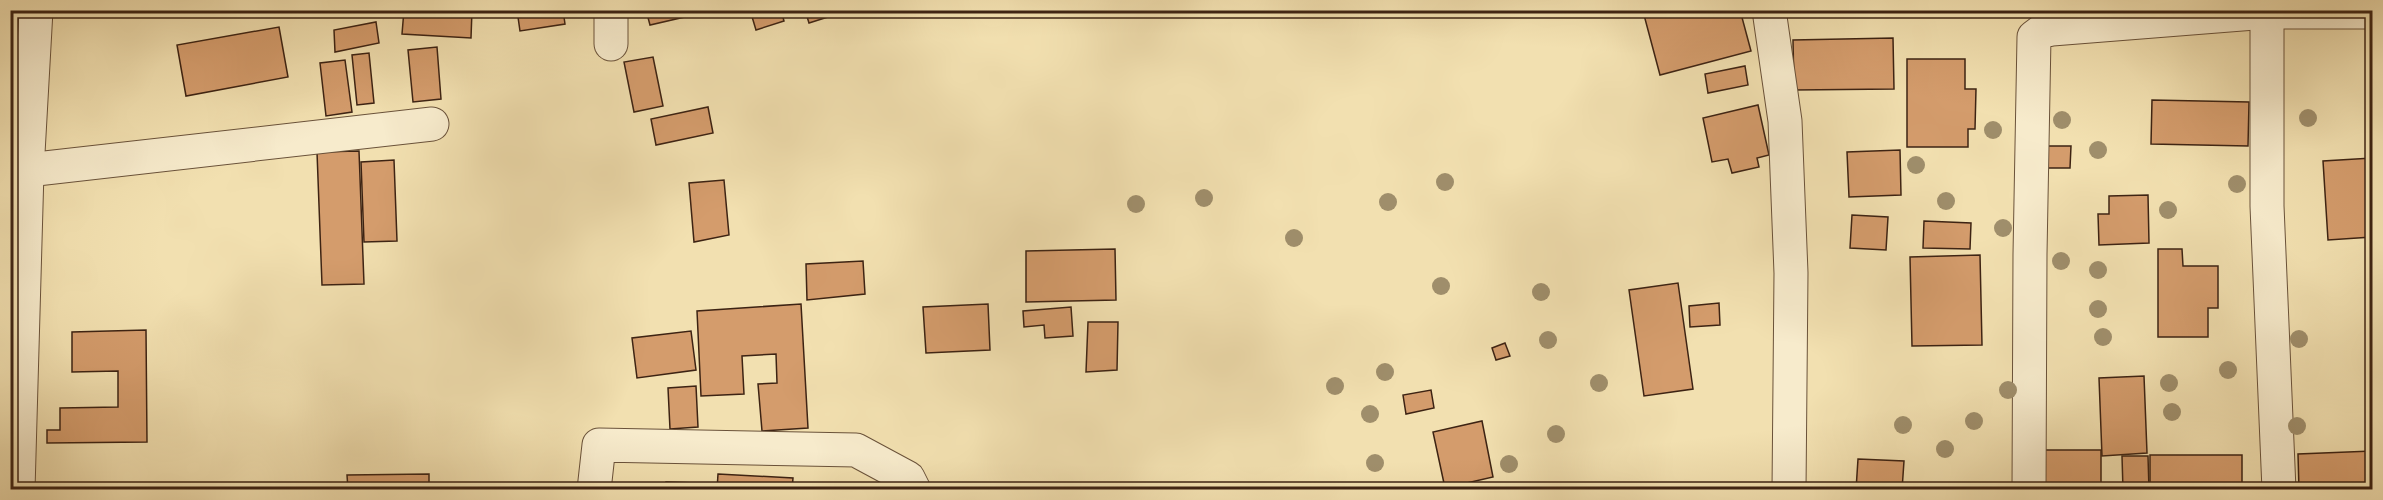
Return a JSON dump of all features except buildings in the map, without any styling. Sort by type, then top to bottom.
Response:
[{"type":"street","points":[[18,489],[19,172],[36,10]]},
{"type":"street","points":[[611,10],[611,44]]},
{"type":"street","points":[[1769,10],[1785,121],[1791,273],[1789,489]]},
{"type":"street","points":[[2267,11],[2268,206],[2279,489]]},
{"type":"street","points":[[2029,489],[2034,37],[2052,28],[2267,11],[2373,12]]},
{"type":"street","points":[[19,172],[432,124]]},
{"type":"street","points":[[594,489],[599,445],[856,450],[908,478],[914,489]]}]
